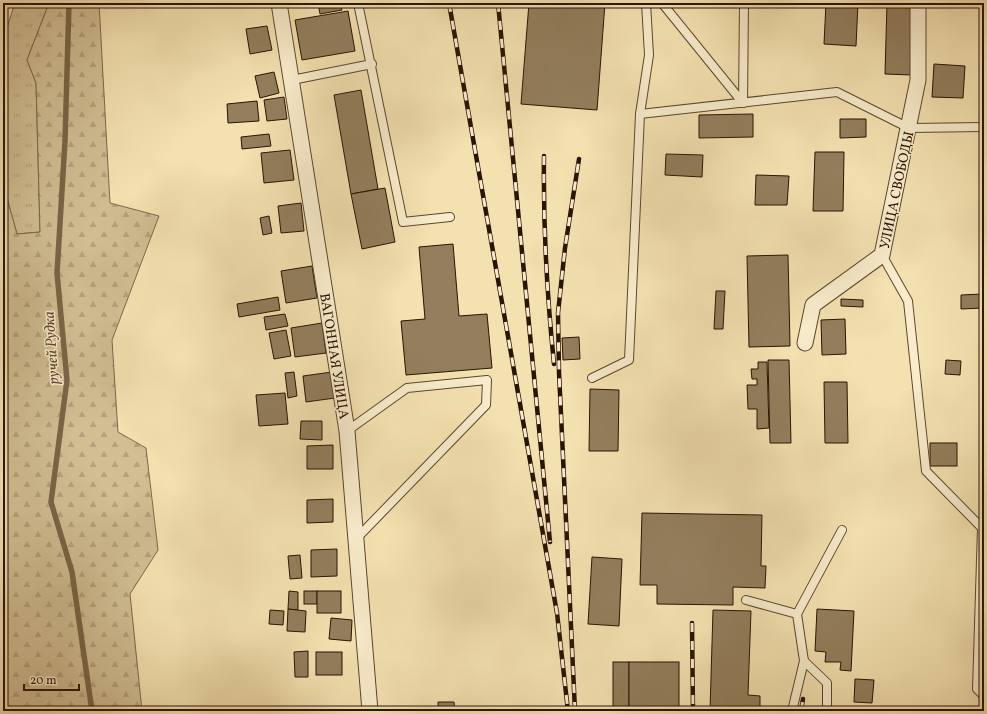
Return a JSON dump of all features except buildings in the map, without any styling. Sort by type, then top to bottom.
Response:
[{"type":"street","name":"ВАГОННАЯ УЛИЦА","points":[[279,3],[346,431],[370,711]]},
{"type":"street","name":"УЛИЦА СВОБОДЫ","points":[[805,343],[813,305],[882,255],[918,80],[918,3]]},
{"type":"lane","points":[[358,3],[404,222],[450,217]]},
{"type":"lane","points":[[592,378],[629,360],[640,114],[649,55],[646,3]]},
{"type":"lane","points":[[662,3],[743,103]]},
{"type":"lane","points":[[743,103],[744,3]]},
{"type":"lane","points":[[292,80],[372,64]]},
{"type":"lane","points":[[640,114],[838,92],[909,128],[984,127]]},
{"type":"lane","points":[[882,255],[908,301],[926,471],[982,528],[977,689],[984,696]]},
{"type":"lane","points":[[346,431],[407,388],[487,380],[486,405],[356,539]]},
{"type":"lane","points":[[792,711],[804,660],[797,614],[842,530]]},
{"type":"lane","points":[[746,600],[797,614]]},
{"type":"lane","points":[[804,660],[827,683],[827,711]]},
{"type":"green space","points":[[15,3],[49,3],[27,60],[36,83],[40,232],[17,234],[5,191],[3,192],[3,40]]},
{"type":"green space","points":[[49,3],[99,3],[110,203],[159,216],[112,340],[118,432],[146,448],[158,550],[130,594],[142,711],[3,711],[3,192],[5,191],[17,234],[40,232],[36,83],[27,60]]},
{"type":"waterway","name":"ручей Рудка","points":[[69,3],[65,141],[57,273],[67,380],[51,502],[72,572],[92,711]]},
{"type":"railway","points":[[449,3],[557,613],[568,711]]},
{"type":"railway","points":[[498,3],[550,542]]},
{"type":"railway","points":[[544,156],[546,260],[554,364]]},
{"type":"railway","points":[[575,711],[559,372],[558,313],[565,248],[579,159]]},
{"type":"railway","points":[[692,623],[693,711]]},
{"type":"railway","points":[[801,711],[803,699]]}]
